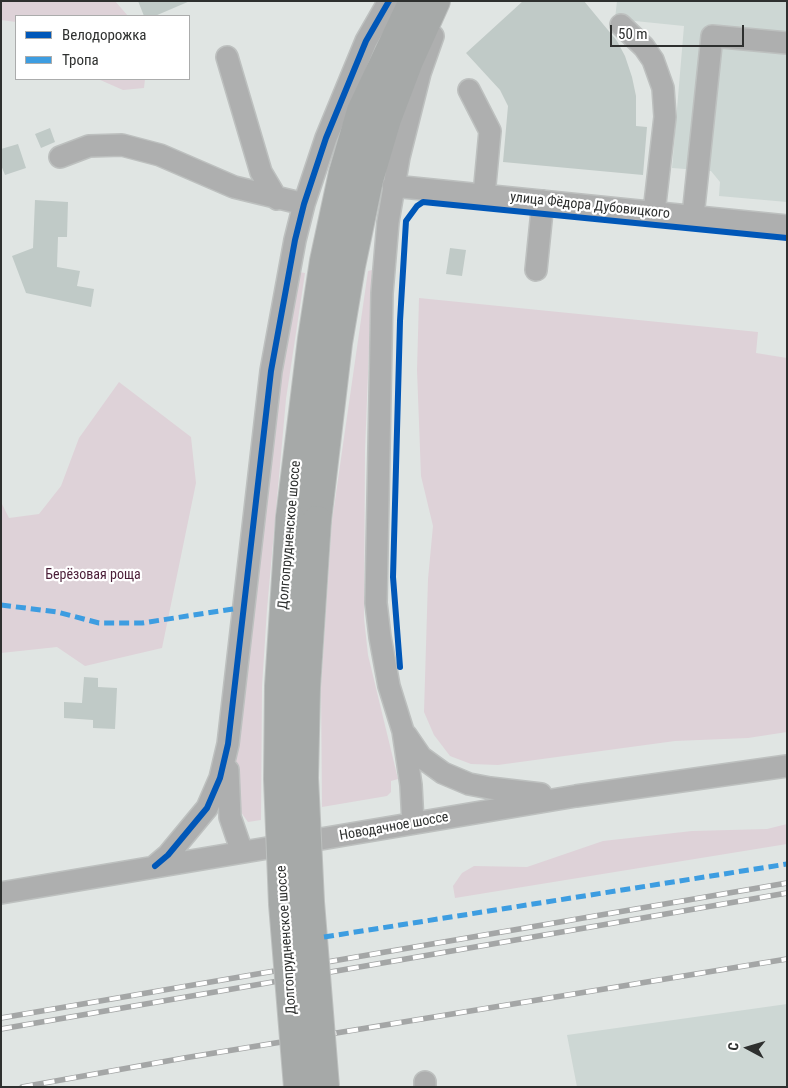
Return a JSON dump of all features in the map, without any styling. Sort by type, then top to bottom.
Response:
[{"type":"main road","name":"Долгопрудненское шоссе","points":[[325,1087],[310,902],[304,778],[306,687],[304,519],[312,339],[324,261],[343,174],[361,111],[413,1]]},
{"type":"main road","name":"Долгопрудненское шоссе","points":[[298,1087],[284,904],[278,779],[279,686],[304,519],[369,180],[390,111],[409,61],[436,1]]},
{"type":"street","points":[[155,866],[168,855],[207,808],[220,778],[228,744],[272,371],[285,288],[304,204],[344,92],[366,41],[389,1]]},
{"type":"street","points":[[413,823],[411,785],[403,731],[389,686],[376,603],[382,293],[393,186],[407,120],[420,73],[448,1]]},
{"type":"street","points":[[622,25],[644,47],[653,60],[663,88],[665,117],[654,212]]},
{"type":"street","points":[[693,216],[712,36],[787,43]]},
{"type":"street","points":[[227,57],[262,172],[277,198]]},
{"type":"street","points":[[469,90],[490,131],[484,195]]},
{"type":"street","points":[[60,157],[89,146],[122,145],[160,155],[234,187],[304,204]]},
{"type":"street","name":"улица Фёдора Дубовицкого","points":[[393,186],[787,226]]},
{"type":"street","points":[[536,270],[543,201]]},
{"type":"street","points":[[403,731],[421,757],[443,772],[469,784],[514,792],[576,796]]},
{"type":"street","points":[[228,744],[230,817],[242,852]]},
{"type":"street","name":"Новодачное шоссе","points":[[1,893],[576,796],[787,766]]},
{"type":"shaded area","points":[[617,1],[787,1],[787,202],[719,196],[720,182],[711,171],[672,168],[684,26],[615,19]]},
{"type":"shaded area","points":[[787,1004],[787,1087],[577,1087],[567,1035]]},
{"type":"green space","points":[[1,1],[115,1],[127,15],[15,15],[15,22],[1,20]]},
{"type":"green space","points":[[100,80],[145,80],[144,88],[123,90]]},
{"type":"green space","points":[[372,270],[365,451],[364,618],[368,655],[398,779],[391,781],[391,792],[387,796],[322,807],[321,687],[332,521],[368,271]]},
{"type":"green space","points":[[299,272],[305,273],[286,399],[267,609],[262,686],[261,820],[248,822],[240,811],[240,791],[232,788],[236,732],[278,386]]},
{"type":"green space","points":[[419,298],[758,332],[756,353],[787,358],[787,732],[748,738],[675,741],[498,765],[471,764],[450,756],[434,735],[424,712],[428,579],[433,526],[421,476],[417,370]]},
{"type":"green space","name":"Берёзовая роща","points":[[119,382],[191,437],[196,483],[162,648],[85,666],[57,647],[1,653],[1,502],[9,518],[39,514],[61,486],[79,438]]},
{"type":"green space","points":[[787,824],[787,844],[455,898],[453,886],[462,873],[474,866],[527,867],[603,841],[692,831],[767,829]]},
{"type":"building","points":[[138,1],[190,1],[157,15],[144,15]]},
{"type":"building","points":[[523,1],[584,1],[617,41],[625,56],[632,77],[636,96],[636,126],[647,127],[643,175],[503,162],[508,106],[500,90],[466,53]]},
{"type":"building","points":[[50,128],[55,142],[41,148],[35,134]]},
{"type":"building","points":[[18,144],[26,168],[5,175],[1,165],[1,149]]},
{"type":"building","points":[[35,200],[68,202],[67,237],[58,237],[57,267],[80,271],[77,286],[94,289],[91,307],[26,293],[12,256],[33,248]]},
{"type":"building","points":[[450,248],[466,250],[462,276],[446,274]]},
{"type":"building","points":[[84,677],[98,678],[98,687],[117,688],[115,729],[93,728],[93,720],[64,718],[64,702],[82,703]]},
{"type":"railway","points":[[1,1018],[787,883]]},
{"type":"railway","points":[[1,1029],[787,893]]},
{"type":"railway","points":[[22,1087],[184,1058],[787,959]]},
{"type":"marked path","points":[[1,605],[57,612],[99,623],[142,623],[233,609]]},
{"type":"marked path","points":[[324,937],[787,864]]},
{"type":"cycle path","points":[[155,866],[168,855],[207,808],[220,778],[228,744],[271,371],[295,240],[304,204],[326,138],[366,41],[389,1]]},
{"type":"cycle path","points":[[400,667],[393,577],[400,321],[406,221],[417,206],[423,202],[787,238]]}]
